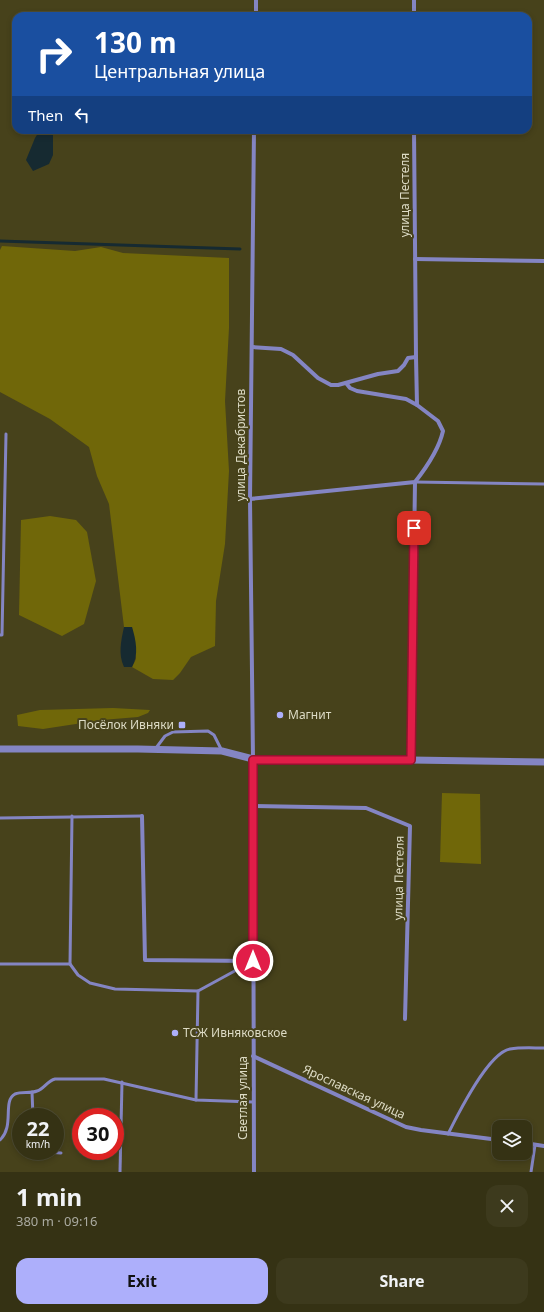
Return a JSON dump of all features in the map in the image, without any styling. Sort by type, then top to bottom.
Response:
[{"type":"street","points":[[256,0],[256,12]]},
{"type":"street","points":[[414,0],[414,12]]},
{"type":"street","name":"улица Декабристов","points":[[253,760],[250,499],[254,134]]},
{"type":"street","name":"улица Пестеля","points":[[414,134],[417,405]]},
{"type":"street","points":[[415,259],[544,261]]},
{"type":"street","points":[[252,347],[281,349],[293,355],[318,378],[331,385],[338,385],[378,374],[398,371],[404,366],[408,358],[416,357]]},
{"type":"street","points":[[346,383],[350,388],[357,391],[406,399],[417,405],[438,421],[443,432],[442,438],[422,474],[415,482],[411,760]]},
{"type":"street","points":[[250,499],[415,482]]},
{"type":"street","points":[[0,749],[222,751],[253,760],[544,762]]},
{"type":"street","name":"Светлая улица","points":[[253,760],[254,1172]]},
{"type":"street","name":"улица Пестеля","points":[[253,806],[366,808],[410,826],[405,1019]]},
{"type":"street","points":[[142,816],[144,960],[253,961]]},
{"type":"street","name":"Ярославская улица","points":[[253,1056],[401,1125],[421,1130],[492,1139]]},
{"type":"street","points":[[532,1144],[544,1146]]},
{"type":"lane","points":[[0,635],[2,635],[6,434]]},
{"type":"lane","points":[[415,482],[544,484]]},
{"type":"lane","points":[[155,750],[166,736],[172,732],[208,731],[214,735],[222,751]]},
{"type":"lane","points":[[72,816],[70,964],[78,975],[90,983],[115,989],[198,991],[253,961]]},
{"type":"lane","points":[[0,818],[142,816]]},
{"type":"lane","points":[[0,964],[70,964]]},
{"type":"lane","points":[[196,1100],[198,991]]},
{"type":"lane","points":[[448,1134],[463,1103],[497,1056],[509,1049],[544,1048]]},
{"type":"lane","points":[[0,1140],[6,1134],[8,1128],[9,1103],[12,1097],[19,1093],[39,1090],[55,1079],[104,1079],[196,1100],[253,1102]]},
{"type":"lane","points":[[120,1172],[122,1082]]},
{"type":"lane","points":[[32,1092],[33,1108]]},
{"type":"lane","points":[[531,1172],[535,1145]]},
{"type":"shaded area","points":[[2,246],[75,251],[101,247],[123,253],[229,258],[229,328],[225,401],[229,471],[225,544],[216,601],[215,646],[191,657],[173,680],[153,679],[132,667],[136,659],[132,627],[124,627],[109,504],[97,476],[89,447],[50,419],[0,392],[0,250]]},
{"type":"shaded area","points":[[50,516],[76,520],[87,532],[96,581],[84,624],[62,636],[19,615],[21,520]]},
{"type":"shaded area","points":[[113,708],[150,710],[148,713],[138,717],[102,720],[43,729],[18,726],[17,715],[40,710]]},
{"type":"shaded area","points":[[442,793],[480,794],[481,864],[440,862]]},
{"type":"water","points":[[38,134],[53,134],[53,155],[49,164],[33,171],[26,160]]},
{"type":"water","points":[[124,627],[132,627],[135,637],[136,658],[132,667],[124,667],[121,657],[121,642]]},
{"type":"waterway","points":[[0,241],[240,249]]},
{"type":"place","name":"Магнит","points":[[280,715]]},
{"type":"place","name":"Посёлок Ивняки","points":[[182,725]]},
{"type":"place","name":"ТСЖ Ивняковское","points":[[175,1033]]},
{"type":"route","points":[[253,961],[253,760],[411,760],[414,528]]}]
